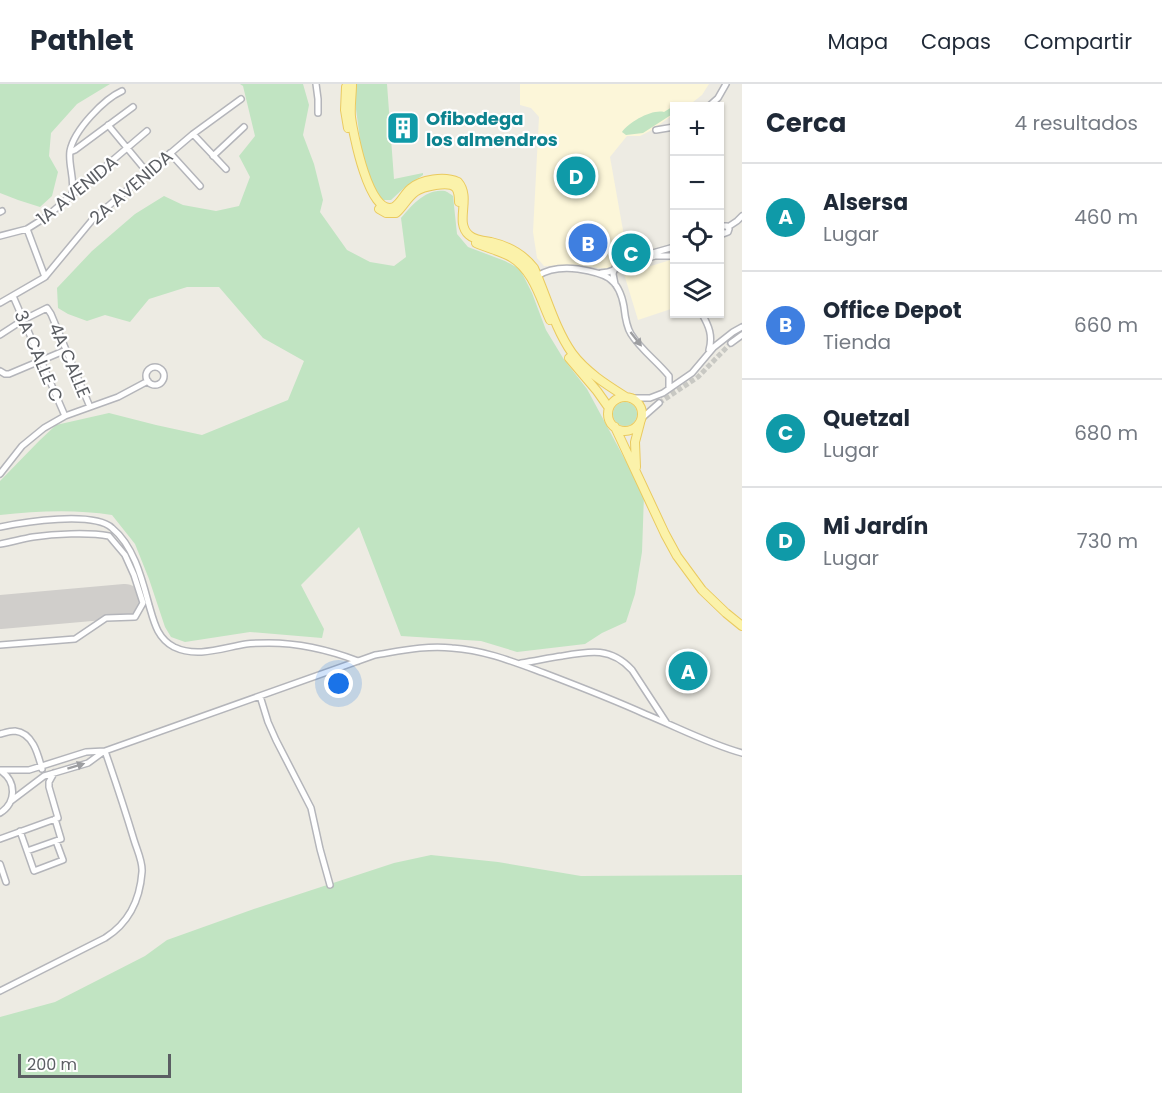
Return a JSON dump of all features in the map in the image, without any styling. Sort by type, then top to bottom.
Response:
[{"type":"main road","points":[[346,84],[345,116],[352,148],[360,177],[374,204],[383,211],[394,214],[421,189],[445,185],[452,185],[455,188],[458,193],[459,225],[465,236],[506,255],[522,266],[530,277],[561,346],[609,408],[609,418],[665,534],[685,568],[714,601],[742,626]]},
{"type":"main road","points":[[351,84],[351,115],[354,135],[365,175],[380,203],[392,207],[417,184],[442,179],[456,181],[460,184],[464,191],[463,222],[467,233],[477,239],[514,250],[527,260],[534,268],[559,329],[572,353],[594,375],[641,406],[641,420],[635,442],[638,476]]},
{"type":"main road","points":[[609,408],[618,398],[630,398]]},
{"type":"main road","points":[[615,427],[620,430],[631,430],[641,420]]},
{"type":"street","points":[[316,84],[318,112]]},
{"type":"street","points":[[714,102],[726,84]]},
{"type":"street","points":[[72,195],[70,152],[81,129],[97,109],[122,91]]},
{"type":"street","name":"2A AVENIDA","points":[[0,303],[45,277],[93,219],[193,134],[241,99]]},
{"type":"street","points":[[70,152],[133,107]]},
{"type":"street","points":[[108,125],[147,172]]},
{"type":"street","points":[[213,156],[244,127]]},
{"type":"street","points":[[656,130],[670,128]]},
{"type":"street","name":"1A AVENIDA","points":[[0,236],[27,229],[46,217],[147,131]]},
{"type":"street","points":[[193,134],[226,169]]},
{"type":"street","points":[[170,153],[200,186]]},
{"type":"street","points":[[724,232],[728,232],[728,227],[742,216]]},
{"type":"street","points":[[27,229],[45,277]]},
{"type":"street","points":[[669,388],[669,376],[632,335],[613,274],[624,246],[630,243],[636,244],[649,254],[670,249]]},
{"type":"street","points":[[638,261],[641,255],[640,249]]},
{"type":"street","points":[[621,255],[629,264]]},
{"type":"street","points":[[600,273],[656,256],[670,256]]},
{"type":"street","points":[[537,276],[544,272],[571,268],[600,273],[608,277],[615,285]]},
{"type":"street","name":"3A CALLE C","points":[[13,296],[65,416]]},
{"type":"street","name":"4A CALLE","points":[[23,320],[47,308],[90,407]]},
{"type":"street","points":[[704,318],[710,330],[710,346],[707,354]]},
{"type":"street","points":[[0,334],[23,320]]},
{"type":"street","points":[[630,398],[647,399],[669,388],[692,373],[720,342],[742,327]]},
{"type":"street","points":[[731,343],[742,335]]},
{"type":"street","points":[[2,373],[9,374],[66,350]]},
{"type":"street","points":[[0,474],[22,446],[44,428],[65,416],[118,397],[148,381]]},
{"type":"street","points":[[647,399],[646,407],[649,411]]},
{"type":"street","points":[[641,420],[659,403]]},
{"type":"street","points":[[0,527],[48,520],[86,519],[100,521],[111,526],[131,552],[160,636],[168,644],[177,648],[189,652],[207,652],[248,644],[290,643],[315,647],[358,661]]},
{"type":"street","points":[[0,544],[41,537],[102,534],[109,536],[125,555],[143,603],[135,617],[106,618],[75,639],[0,645]]},
{"type":"street","points":[[11,801],[44,776],[88,763],[105,751],[358,661],[420,648],[450,647],[483,653],[518,664],[632,708],[722,747],[742,753]]},
{"type":"street","points":[[518,664],[588,652],[600,652],[614,657],[627,664],[632,670],[667,723]]},
{"type":"street","points":[[260,696],[276,740],[311,808],[330,885]]},
{"type":"street","points":[[0,734],[15,731],[34,744],[44,776]]},
{"type":"street","points":[[0,770],[28,770],[86,752],[105,751]]},
{"type":"street","points":[[0,991],[115,932],[136,904],[142,869],[105,751]]},
{"type":"street","points":[[0,770],[6,774],[13,787],[9,806],[0,813]]},
{"type":"street","points":[[0,839],[58,818],[49,788],[49,782],[54,773]]},
{"type":"street","points":[[27,851],[61,839],[55,819]]},
{"type":"street","points":[[20,831],[34,871],[61,861]]},
{"type":"street","points":[[56,841],[64,867]]},
{"type":"street","points":[[0,864],[6,882]]},
{"type":"shaded area","points":[[520,84],[709,84],[702,95],[693,102],[670,102],[670,117],[640,136],[627,136],[610,157],[624,236],[612,269],[570,265],[544,266],[537,258],[533,232],[539,117],[531,108],[520,105]]},
{"type":"shaded area","points":[[670,260],[670,309],[638,320],[624,274]]},
{"type":"green space","points":[[0,84],[110,84],[77,104],[51,133],[49,156],[58,172],[52,196],[40,207],[0,193]]},
{"type":"green space","points":[[240,84],[303,84],[309,105],[303,135],[314,164],[323,200],[320,212],[347,250],[370,262],[394,266],[406,257],[401,218],[414,203],[425,195],[445,191],[453,196],[457,234],[468,247],[520,269],[546,330],[563,358],[587,389],[644,495],[642,552],[635,594],[626,622],[585,644],[517,652],[481,641],[401,636],[359,527],[301,585],[324,629],[322,638],[250,632],[185,642],[171,637],[165,627],[135,544],[112,515],[56,511],[0,515],[0,481],[56,425],[109,413],[202,435],[288,400],[304,361],[263,338],[219,287],[187,287],[149,299],[130,322],[105,315],[87,321],[58,308],[57,288],[92,251],[135,214],[164,196],[183,205],[216,211],[239,206],[250,177],[239,156],[255,136],[243,86]]},
{"type":"green space","points":[[355,84],[387,84],[394,179],[423,173],[391,200],[379,197],[363,163]]},
{"type":"green space","points":[[670,108],[670,116],[643,133],[626,135],[622,132],[641,117],[653,112],[664,112]]},
{"type":"green space","points":[[625,402],[630,403],[636,409],[636,419],[630,425],[625,426],[620,425],[614,419],[613,414],[614,409],[620,403]]},
{"type":"green space","points":[[431,855],[498,862],[581,876],[742,875],[742,1093],[0,1093],[0,1017],[55,1002],[145,956],[167,940],[394,863]]},
{"type":"runway","points":[[0,612],[125,601]]},
{"type":"tunnel","points":[[659,403],[698,377],[731,343]]},
{"type":"place","name":"Ofibodega los almendros","points":[[403,128]]},
{"type":"place","name":"Mi Jardín","points":[[576,176]]},
{"type":"place","name":"Office Depot","points":[[588,243]]},
{"type":"place","name":"Quetzal","points":[[631,253]]},
{"type":"place","name":"Alsersa","points":[[688,671]]}]
